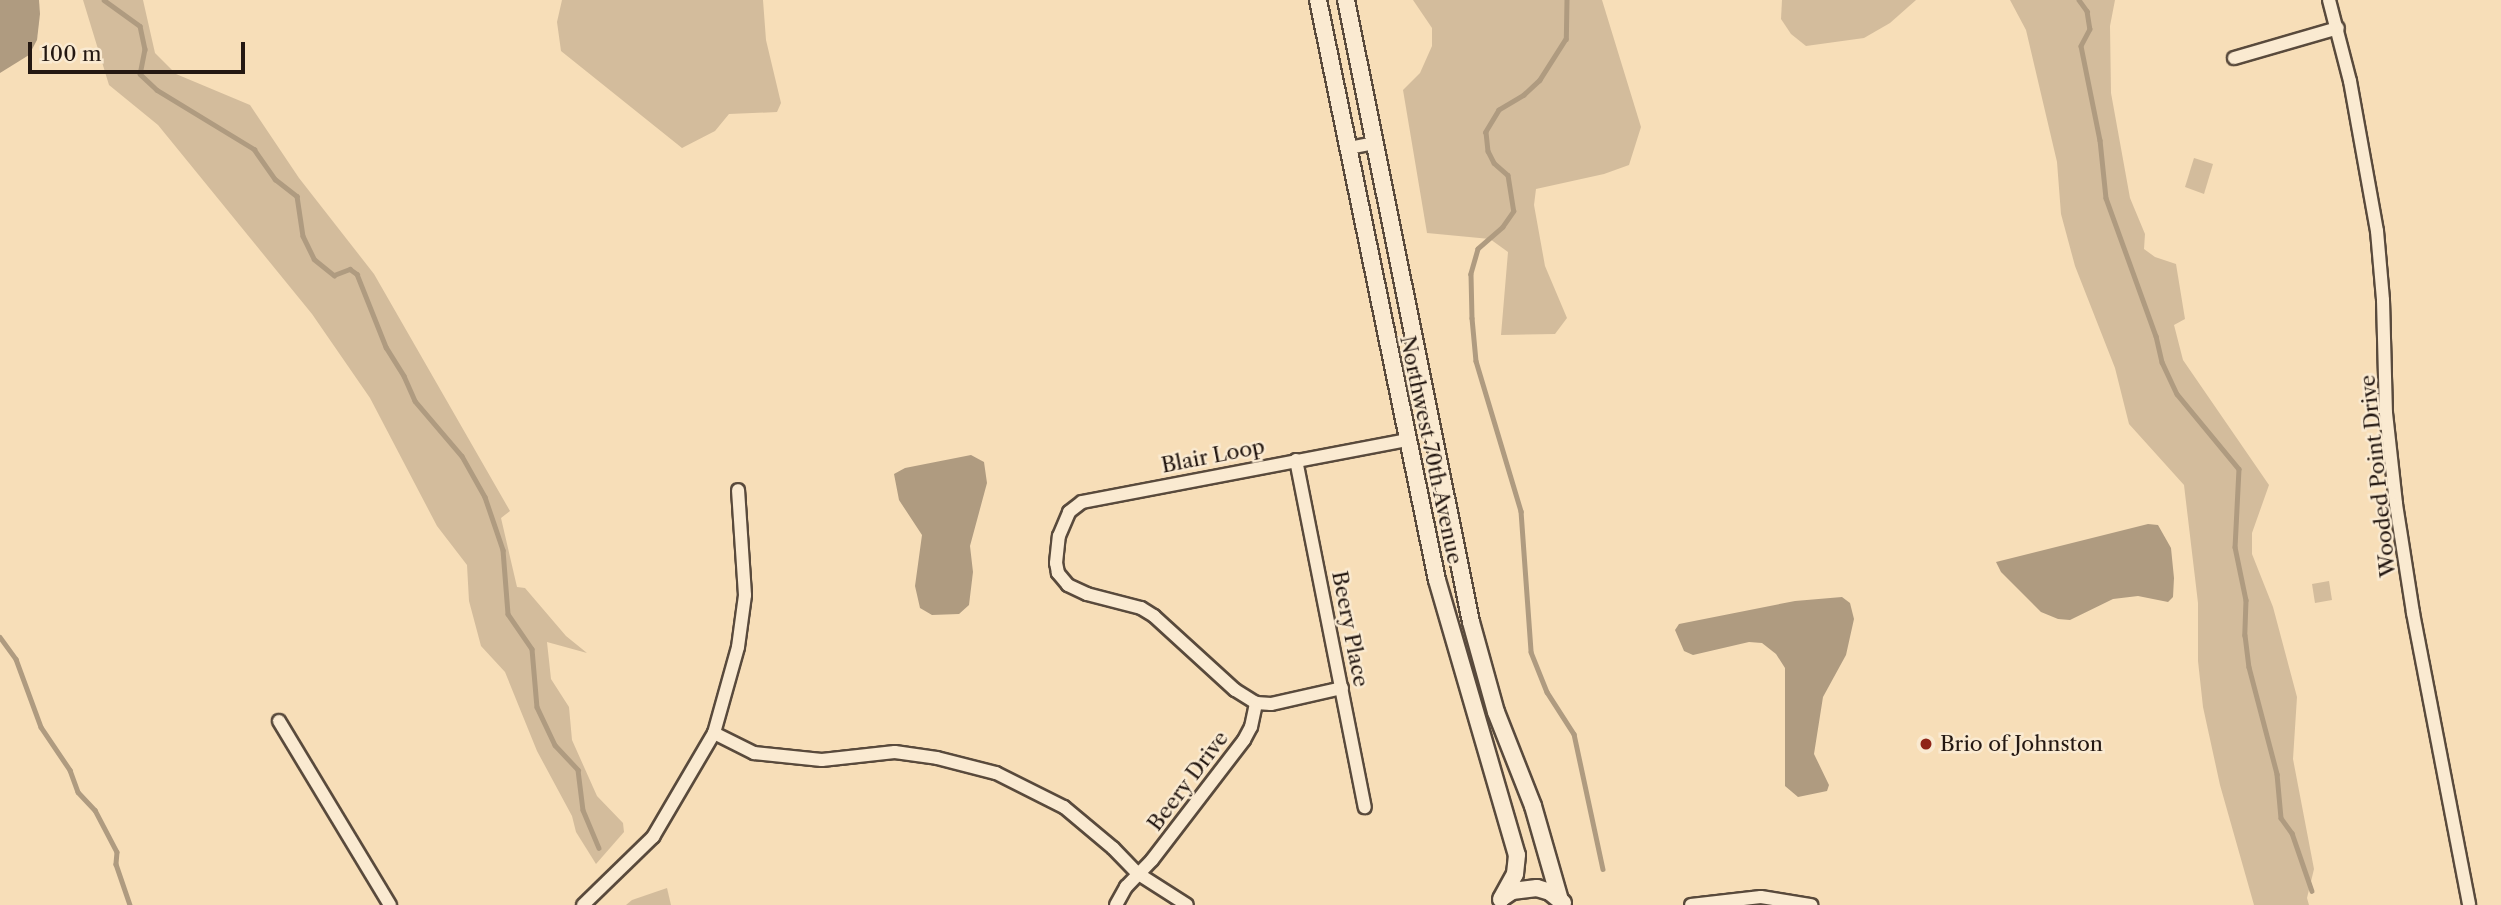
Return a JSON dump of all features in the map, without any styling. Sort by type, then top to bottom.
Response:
[{"type":"main road","name":"Northwest 70th Avenue","points":[[1318,0],[1407,440],[1443,603],[1517,855],[1515,874],[1497,903]]},
{"type":"main road","name":"Northwest 70th Avenue","points":[[1346,0],[1471,622],[1496,712],[1533,807],[1562,902]]},
{"type":"main road","name":"Northwest 70th Avenue","points":[[1497,903],[1511,891],[1537,888],[1562,902]]},
{"type":"street","name":"Wooded Point Drive","points":[[2329,0],[2338,28],[2377,231],[2383,300],[2386,413],[2396,504],[2413,613],[2469,905]]},
{"type":"street","points":[[2234,58],[2338,28]]},
{"type":"street","points":[[1349,148],[1375,143]]},
{"type":"street","name":"Blair Loop","points":[[1256,703],[1235,690],[1154,616],[1141,608],[1087,594],[1068,585],[1058,573],[1056,549],[1069,512],[1082,502],[1407,440]]},
{"type":"street","name":"Beery Place","points":[[1296,460],[1365,807]]},
{"type":"street","points":[[583,905],[653,837],[714,733],[738,647],[745,595],[738,490]]},
{"type":"street","points":[[1256,703],[1271,704],[1342,688]]},
{"type":"street","name":"Beery Drive","points":[[1116,905],[1137,873],[1152,860],[1215,781],[1251,727],[1256,703]]},
{"type":"street","points":[[279,721],[390,905]]},
{"type":"street","points":[[714,733],[754,753],[822,760],[895,752],[937,758],[996,773],[1064,807],[1113,848],[1137,873],[1187,905]]},
{"type":"street","points":[[1691,905],[1761,897],[1810,905]]},
{"type":"shaded area","points":[[0,0],[39,0],[40,14],[37,40],[29,55],[0,73]]},
{"type":"shaded area","points":[[83,0],[143,0],[155,53],[176,74],[250,105],[299,178],[374,274],[510,511],[501,518],[517,587],[525,588],[566,636],[587,653],[547,642],[551,679],[569,707],[572,740],[597,796],[623,823],[624,832],[596,864],[576,832],[572,816],[537,751],[505,672],[481,646],[469,601],[467,565],[437,526],[370,398],[312,314],[158,125],[109,85]]},
{"type":"shaded area","points":[[562,0],[763,0],[766,40],[781,103],[777,112],[729,114],[715,131],[682,148],[561,51],[557,22]]},
{"type":"shaded area","points":[[1413,0],[1602,0],[1641,127],[1629,165],[1604,174],[1536,189],[1534,205],[1545,266],[1567,318],[1555,334],[1501,335],[1508,252],[1490,239],[1427,233],[1403,90],[1420,73],[1432,46],[1432,28]]},
{"type":"shaded area","points":[[1782,0],[1916,0],[1890,23],[1864,38],[1806,46],[1791,34],[1781,19]]},
{"type":"shaded area","points":[[2010,0],[2115,0],[2110,26],[2111,93],[2130,198],[2145,234],[2144,249],[2155,257],[2176,264],[2185,319],[2174,325],[2183,360],[2269,485],[2252,533],[2252,554],[2273,607],[2297,697],[2293,759],[2314,869],[2307,898],[2309,905],[2254,905],[2220,785],[2203,707],[2198,661],[2198,603],[2184,485],[2129,424],[2115,368],[2075,266],[2061,214],[2057,162],[2026,30]]},
{"type":"shaded area","points":[[2194,158],[2213,164],[2204,194],[2185,187]]},
{"type":"shaded area","points":[[971,455],[984,462],[987,483],[970,546],[973,572],[969,605],[959,614],[932,615],[920,608],[915,586],[922,535],[899,500],[894,474],[905,468]]},
{"type":"shaded area","points":[[2148,524],[2158,525],[2171,548],[2173,597],[2168,602],[2138,596],[2113,599],[2070,620],[2058,619],[2041,612],[2001,572],[1996,562]]},
{"type":"shaded area","points":[[2329,581],[2332,600],[2315,603],[2312,584]]},
{"type":"shaded area","points":[[1842,597],[1850,603],[1854,619],[1846,655],[1823,697],[1814,754],[1829,785],[1827,791],[1798,797],[1785,786],[1785,668],[1776,654],[1762,643],[1749,642],[1693,655],[1684,651],[1675,630],[1679,624],[1795,601]]},
{"type":"shaded area","points":[[667,888],[671,905],[626,905],[632,900]]},
{"type":"waterway","points":[[104,0],[140,26],[145,49],[140,74],[157,90],[254,149],[275,179],[297,196],[303,236],[314,259],[334,275],[350,269],[357,274],[386,347],[404,376],[415,401],[462,456],[485,497],[503,550],[508,614],[532,649],[537,707],[555,745],[578,770],[583,810],[599,848]]},
{"type":"waterway","points":[[1567,0],[1566,39],[1540,80],[1524,95],[1499,110],[1486,132],[1488,151],[1494,163],[1508,175],[1514,211],[1503,227],[1478,249],[1471,274],[1472,318],[1476,361],[1521,511],[1531,652],[1547,692],[1574,734],[1603,869]]},
{"type":"waterway","points":[[2079,0],[2087,11],[2090,29],[2081,46],[2100,140],[2106,198],[2156,336],[2162,362],[2177,394],[2239,469],[2235,547],[2246,600],[2245,635],[2249,667],[2277,774],[2281,818],[2292,833],[2312,891]]},
{"type":"waterway","points":[[0,637],[16,659],[41,727],[70,770],[78,792],[95,810],[117,852],[116,864],[130,905]]},
{"type":"place","name":"Brio of Johnston","points":[[1926,744]]}]
